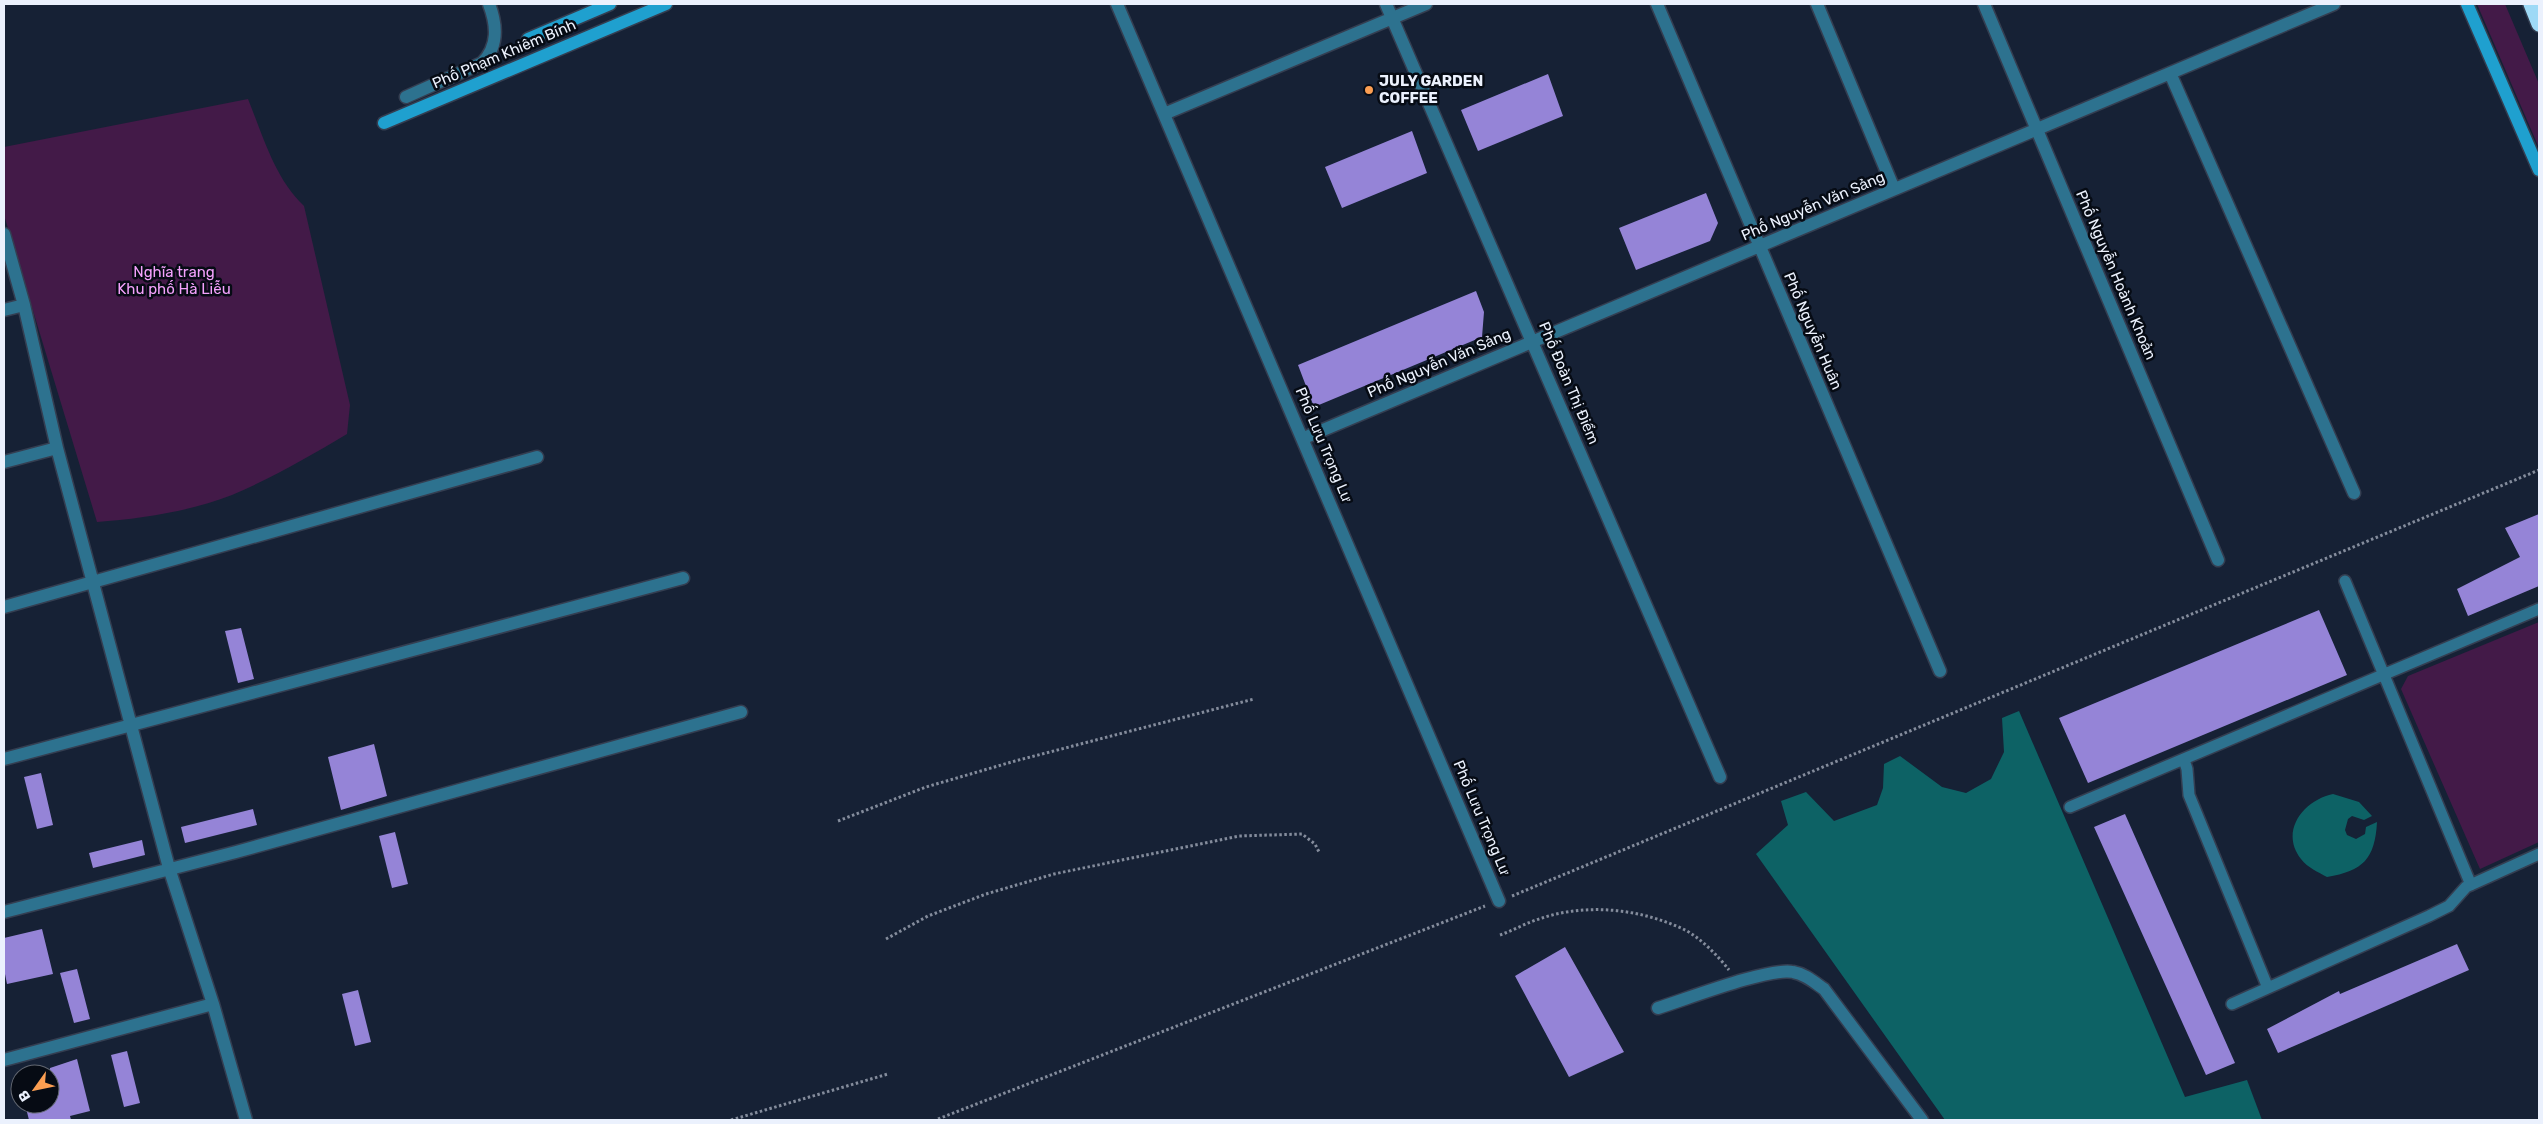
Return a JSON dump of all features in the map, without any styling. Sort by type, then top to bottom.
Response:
[{"type":"highway","points":[[2531,4],[2539,24]]},
{"type":"street","points":[[406,97],[482,63],[488,57],[493,48],[496,34],[494,18],[489,4]]},
{"type":"street","name":"Phố Phạm Khiêm Bính","points":[[528,39],[610,4]]},
{"type":"street","name":"Phố Phạm Khiêm Bính","points":[[384,122],[666,4]]},
{"type":"street","name":"Phố Lưu Trọng Lư","points":[[1117,4],[1304,438],[1499,901]]},
{"type":"street","name":"Phố Đoàn Thị Điểm","points":[[1386,4],[1720,776]]},
{"type":"street","points":[[1164,114],[1426,4]]},
{"type":"street","name":"Phố Nguyễn Huân","points":[[1657,4],[1940,671]]},
{"type":"street","points":[[1816,4],[1894,189]]},
{"type":"street","name":"Phố Nguyễn Hoành Khoản","points":[[1984,4],[2218,560]]},
{"type":"street","name":"Phố Nguyễn Văn Sảng","points":[[1304,438],[2334,4]]},
{"type":"street","points":[[2467,4],[2539,170]]},
{"type":"street","points":[[2170,73],[2354,493]]},
{"type":"street","points":[[4,234],[24,305],[57,448],[169,868],[213,1004],[246,1120]]},
{"type":"street","points":[[4,310],[24,305]]},
{"type":"street","points":[[4,462],[57,448]]},
{"type":"street","points":[[4,606],[537,457]]},
{"type":"street","points":[[4,759],[683,578]]},
{"type":"street","points":[[4,912],[236,852],[741,712]]},
{"type":"street","points":[[1658,1008],[1773,971],[1793,972],[1810,978],[1824,989],[1922,1120]]},
{"type":"street","points":[[4,1060],[213,1004]]},
{"type":"lane","points":[[2345,580],[2471,884]]},
{"type":"lane","points":[[2070,807],[2539,609]]},
{"type":"lane","points":[[2184,760],[2187,769],[2189,795],[2268,988]]},
{"type":"lane","points":[[2232,1004],[2436,913],[2449,906],[2466,886],[2539,854]]},
{"type":"path","points":[[938,1119],[1499,901],[2539,470]]},
{"type":"path","points":[[838,821],[926,787],[1015,761],[1254,699]]},
{"type":"path","points":[[886,939],[928,916],[953,906],[1054,874],[1239,836],[1302,834],[1315,844],[1319,852]]},
{"type":"path","points":[[1500,936],[1543,917],[1589,910],[1617,910],[1655,919],[1685,930],[1727,968],[1738,983]]},
{"type":"path","points":[[731,1120],[888,1074]]},
{"type":"green space","points":[[2477,4],[2505,4],[2539,84],[2539,148]]},
{"type":"green space","name":"Nghĩa trang Khu phố Hà Liễu","points":[[248,99],[277,170],[304,206],[350,405],[347,434],[276,474],[216,501],[166,513],[97,522],[4,215],[4,147]]},
{"type":"green space","points":[[2539,622],[2539,842],[2480,869],[2401,689],[2408,676]]},
{"type":"shaded area","points":[[2019,711],[2185,1097],[2247,1080],[2262,1120],[1945,1120],[1756,854],[1788,825],[1781,801],[1806,792],[1834,821],[1877,805],[1883,788],[1884,764],[1900,756],[1942,787],[1966,793],[1991,779],[2004,752],[2002,718]]},
{"type":"shaded area","points":[[2333,794],[2359,802],[2372,816],[2364,820],[2352,816],[2348,819],[2345,830],[2347,835],[2356,839],[2365,834],[2366,827],[2377,822],[2373,845],[2365,861],[2350,871],[2327,877],[2313,870],[2301,859],[2295,848],[2293,838],[2294,828],[2304,810],[2322,797]]},
{"type":"building","points":[[1548,74],[1563,116],[1478,151],[1461,110]]},
{"type":"building","points":[[1412,131],[1427,173],[1342,208],[1325,167]]},
{"type":"building","points":[[1706,193],[1718,223],[1710,241],[1636,270],[1619,228]]},
{"type":"building","points":[[1476,291],[1484,312],[1482,337],[1314,407],[1298,365]]},
{"type":"building","points":[[2539,514],[2539,586],[2468,616],[2457,589],[2520,557],[2505,528]]},
{"type":"building","points":[[2319,610],[2347,675],[2088,783],[2059,718]]},
{"type":"building","points":[[241,628],[254,679],[238,683],[225,631]]},
{"type":"building","points":[[374,744],[387,796],[341,810],[328,757]]},
{"type":"building","points":[[41,773],[53,825],[37,829],[24,777]]},
{"type":"building","points":[[253,809],[257,825],[185,843],[181,827]]},
{"type":"building","points":[[2125,814],[2235,1063],[2206,1075],[2094,827]]},
{"type":"building","points":[[395,832],[408,884],[392,888],[379,836]]},
{"type":"building","points":[[142,840],[145,855],[93,868],[89,853]]},
{"type":"building","points":[[42,929],[53,974],[7,984],[4,969],[4,938]]},
{"type":"building","points":[[2457,944],[2469,970],[2278,1053],[2267,1029],[2339,991],[2340,994]]},
{"type":"building","points":[[1565,947],[1624,1052],[1569,1077],[1515,976]]},
{"type":"building","points":[[77,969],[90,1019],[74,1023],[60,973]]},
{"type":"building","points":[[358,990],[371,1042],[355,1046],[342,994]]},
{"type":"building","points":[[127,1051],[140,1103],[124,1107],[111,1055]]},
{"type":"building","points":[[77,1059],[90,1111],[70,1116],[71,1120],[29,1120],[28,1114],[60,1114],[60,1065]]},
{"type":"place","name":"JULY GARDEN COFFEE","points":[[1369,90]]}]
